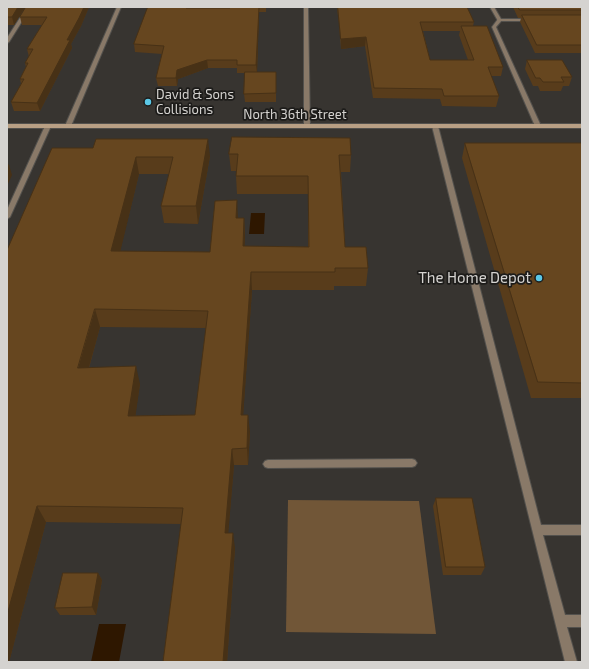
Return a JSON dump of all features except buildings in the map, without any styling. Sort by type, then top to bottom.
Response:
[{"type":"main road","name":"North 36th Street","points":[[7,126],[582,126]]},
{"type":"street","points":[[7,42],[29,7]]},
{"type":"street","points":[[68,126],[119,7]]},
{"type":"street","points":[[306,7],[307,126]]},
{"type":"street","points":[[492,7],[500,20]]},
{"type":"street","points":[[537,20],[500,20],[494,27],[538,126]]},
{"type":"street","points":[[7,217],[48,126]]},
{"type":"street","points":[[435,126],[571,662]]},
{"type":"street","points":[[268,464],[412,463]]},
{"type":"street","points":[[537,530],[582,530]]},
{"type":"street","points":[[560,621],[582,621]]},
{"type":"shaded area","points":[[251,213],[265,213],[264,234],[249,234]]},
{"type":"shaded area","points":[[288,500],[419,501],[436,634],[286,632]]},
{"type":"shaded area","points":[[99,624],[126,624],[119,662],[91,662]]},
{"type":"place","name":"David & Sons Collisions","points":[[148,102]]},
{"type":"place","name":"The Home Depot","points":[[539,278]]}]
